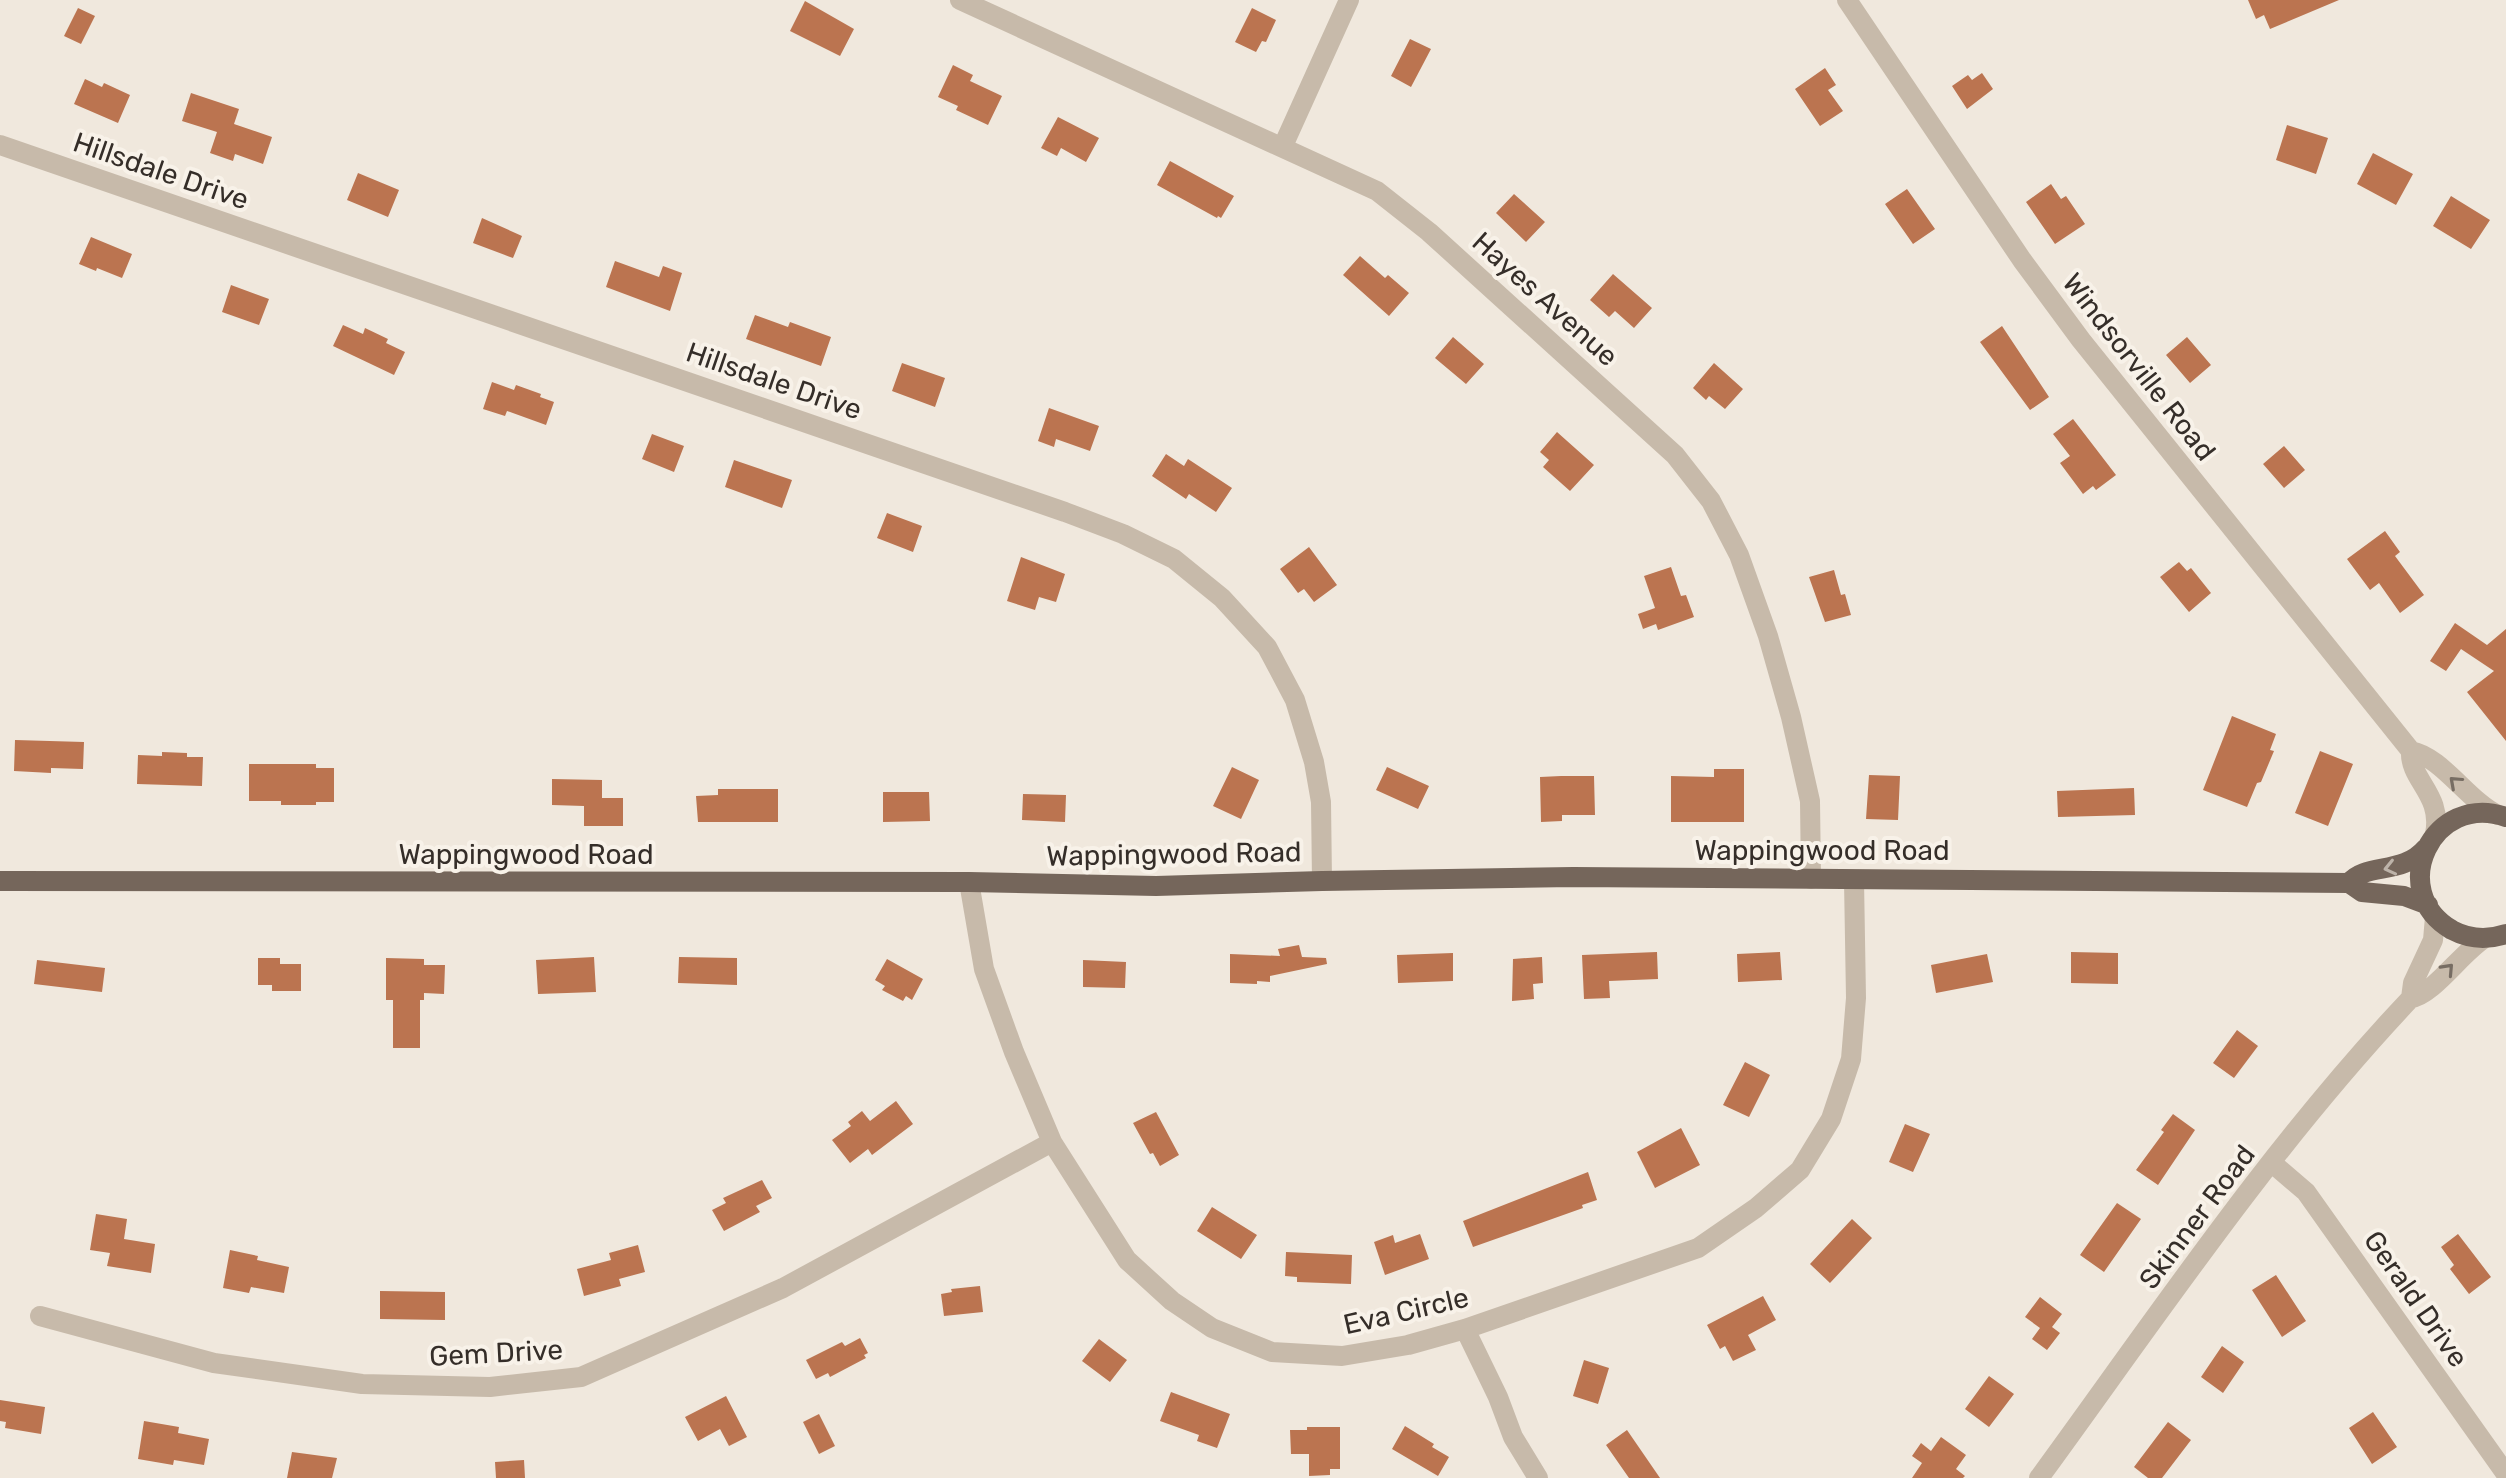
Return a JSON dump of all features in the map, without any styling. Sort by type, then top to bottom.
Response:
[{"type":"main road","name":"Wappingwood Road","points":[[2349,883],[2361,874],[2406,864],[2419,856],[2451,821],[2477,813],[2502,816]]},
{"type":"main road","points":[[2431,840],[2421,865],[2420,879],[2431,911]]},
{"type":"main road","name":"Wappingwood Road","points":[[0,881],[969,882],[1156,886],[1573,877],[2349,883],[2362,892],[2404,896],[2431,911],[2458,933],[2485,938]]},
{"type":"main road","points":[[2485,938],[2506,934]]},
{"type":"street","name":"Hayes Avenue","points":[[960,0],[1377,191],[1429,232],[1675,455],[1711,501],[1739,555],[1768,636],[1810,801],[1811,879]]},
{"type":"street","points":[[1283,146],[1349,0]]},
{"type":"street","name":"Windsorville Road","points":[[1847,0],[2022,260],[2157,437],[2411,751],[2433,763],[2475,801],[2502,816]]},
{"type":"street","name":"Hillsdale Drive","points":[[0,145],[1035,502],[1123,534],[1174,559],[1222,598],[1267,647],[1295,700],[1319,789],[1322,881]]},
{"type":"street","name":"Windsorville Road","points":[[2411,751],[2412,764],[2435,806],[2437,821],[2431,840]]},
{"type":"street","name":"Eva Circle","points":[[969,882],[984,969],[1014,1052],[1052,1142],[1127,1260],[1172,1301],[1212,1328],[1272,1352],[1342,1356],[1408,1345],[1465,1329],[1698,1248],[1756,1208],[1800,1170],[1831,1119],[1851,1059],[1856,998],[1854,880]]},
{"type":"street","name":"Skinner Road","points":[[2411,998],[2413,983],[2433,940],[2431,911]]},
{"type":"street","name":"Skinner Road","points":[[2039,1478],[2272,1163],[2341,1077],[2411,998],[2425,993],[2463,954],[2485,938]]},
{"type":"street","name":"Gem Drive","points":[[40,1316],[214,1363],[362,1384],[490,1387],[581,1377],[783,1288],[1052,1142]]},
{"type":"street","name":"Gerald Drive","points":[[2272,1163],[2306,1192],[2506,1474]]},
{"type":"street","points":[[1465,1329],[1498,1397],[1513,1437],[1538,1478]]},
{"type":"building","points":[[2248,0],[2339,0],[2270,29],[2264,15],[2256,19]]},
{"type":"building","points":[[805,1],[854,29],[840,56],[790,31]]},
{"type":"building","points":[[78,8],[95,16],[81,44],[64,36]]},
{"type":"building","points":[[1252,8],[1276,20],[1266,42],[1262,41],[1256,52],[1235,42]]},
{"type":"building","points":[[1410,39],[1431,49],[1411,87],[1391,76]]},
{"type":"building","points":[[953,65],[973,75],[970,81],[1002,96],[988,125],[956,110],[958,106],[938,97]]},
{"type":"building","points":[[1825,68],[1836,85],[1828,90],[1843,111],[1820,126],[1795,89]]},
{"type":"building","points":[[1982,73],[1993,89],[1967,109],[1952,86],[1968,75],[1972,80]]},
{"type":"building","points":[[85,79],[102,87],[104,83],[130,95],[118,123],[74,104]]},
{"type":"building","points":[[191,93],[239,109],[234,124],[272,137],[263,164],[235,154],[233,161],[210,153],[217,132],[182,121]]},
{"type":"building","points":[[1058,117],[1099,138],[1086,162],[1061,148],[1057,156],[1041,148]]},
{"type":"building","points":[[2287,125],[2328,138],[2316,174],[2276,160]]},
{"type":"building","points":[[2373,153],[2413,174],[2396,205],[2357,184]]},
{"type":"building","points":[[1170,161],[1234,196],[1221,218],[1157,185]]},
{"type":"building","points":[[358,173],[399,190],[388,217],[347,200]]},
{"type":"building","points":[[2051,184],[2061,199],[2066,196],[2085,224],[2055,244],[2026,202]]},
{"type":"building","points":[[1907,189],[1935,229],[1913,244],[1885,204]]},
{"type":"building","points":[[1514,194],[1545,222],[1526,242],[1496,213]]},
{"type":"building","points":[[2451,196],[2490,220],[2471,249],[2433,226]]},
{"type":"building","points":[[482,218],[522,236],[513,258],[473,243]]},
{"type":"building","points":[[91,237],[132,254],[122,278],[79,264]]},
{"type":"building","points":[[1360,256],[1385,278],[1388,275],[1409,293],[1389,316],[1343,275]]},
{"type":"building","points":[[615,261],[659,277],[663,266],[682,273],[670,311],[606,287]]},
{"type":"building","points":[[1613,274],[1652,308],[1634,328],[1615,311],[1609,317],[1590,300]]},
{"type":"building","points":[[231,285],[269,299],[259,325],[222,312]]},
{"type":"building","points":[[755,315],[788,327],[790,322],[831,337],[821,366],[746,339]]},
{"type":"building","points":[[343,325],[363,334],[365,328],[388,339],[386,343],[405,352],[394,375],[333,346]]},
{"type":"building","points":[[2002,326],[2049,397],[2030,410],[1980,342]]},
{"type":"building","points":[[1453,337],[1484,364],[1466,384],[1435,358]]},
{"type":"building","points":[[2187,337],[2211,365],[2190,383],[2166,355]]},
{"type":"building","points":[[902,363],[945,378],[935,407],[892,391]]},
{"type":"building","points":[[1714,363],[1743,389],[1725,409],[1709,396],[1706,400],[1693,388]]},
{"type":"building","points":[[492,382],[514,390],[516,385],[554,402],[546,425],[507,411],[505,416],[483,409]]},
{"type":"building","points":[[1049,408],[1099,426],[1090,451],[1056,439],[1054,447],[1038,441]]},
{"type":"building","points":[[2073,419],[2116,475],[2096,490],[2093,486],[2083,494],[2060,463],[2070,456],[2053,434]]},
{"type":"building","points":[[1557,432],[1594,465],[1570,491],[1543,467],[1549,460],[1540,452]]},
{"type":"building","points":[[652,434],[684,446],[674,472],[642,459]]},
{"type":"building","points":[[2284,446],[2305,470],[2284,488],[2263,464]]},
{"type":"building","points":[[1166,454],[1184,466],[1188,459],[1232,488],[1216,512],[1189,494],[1186,499],[1152,476]]},
{"type":"building","points":[[734,460],[792,480],[782,508],[725,487]]},
{"type":"building","points":[[887,513],[922,526],[913,552],[877,538]]},
{"type":"building","points":[[2385,531],[2400,552],[2395,556],[2424,595],[2400,613],[2379,583],[2370,590],[2347,559]]},
{"type":"building","points":[[1309,547],[1337,585],[1314,602],[1304,589],[1298,593],[1280,569]]},
{"type":"building","points":[[1021,557],[1065,574],[1056,602],[1039,597],[1035,610],[1007,601]]},
{"type":"building","points":[[2179,562],[2187,571],[2191,568],[2211,593],[2189,612],[2160,577]]},
{"type":"building","points":[[1671,567],[1681,596],[1686,595],[1694,617],[1658,630],[1656,624],[1643,629],[1638,614],[1655,608],[1644,576]]},
{"type":"building","points":[[1834,570],[1851,615],[1825,622],[1809,577]]},
{"type":"building","points":[[2455,623],[2487,645],[2506,629],[2506,741],[2467,692],[2494,671],[2461,649],[2446,671],[2430,661]]},
{"type":"building","points":[[2232,716],[2276,734],[2270,750],[2274,751],[2247,807],[2203,790]]},
{"type":"building","points":[[15,740],[84,742],[83,769],[51,768],[51,773],[14,771]]},
{"type":"building","points":[[2320,751],[2353,764],[2328,826],[2295,813]]},
{"type":"building","points":[[162,752],[203,757],[202,786],[137,784],[138,755],[162,756]]},
{"type":"building","points":[[249,764],[316,764],[316,768],[334,768],[334,802],[281,805],[281,801],[249,801]]},
{"type":"building","points":[[1232,767],[1259,780],[1241,819],[1213,806]]},
{"type":"building","points":[[1387,767],[1429,786],[1418,809],[1376,790]]},
{"type":"building","points":[[1714,769],[1744,769],[1744,822],[1671,822],[1671,776],[1714,777]]},
{"type":"building","points":[[1869,775],[1900,776],[1898,820],[1866,819]]},
{"type":"building","points":[[1594,776],[1595,815],[1562,815],[1562,821],[1541,822],[1540,777]]},
{"type":"building","points":[[552,779],[602,780],[602,798],[623,798],[623,826],[584,826],[584,806],[552,805]]},
{"type":"building","points":[[2134,788],[2135,815],[2058,817],[2057,791]]},
{"type":"building","points":[[718,789],[778,789],[778,822],[698,822],[696,796],[718,795]]},
{"type":"building","points":[[883,792],[929,792],[930,821],[883,822]]},
{"type":"building","points":[[1023,794],[1066,795],[1065,822],[1022,820]]},
{"type":"building","points":[[1299,945],[1302,957],[1326,958],[1327,964],[1270,976],[1270,982],[1230,983],[1230,954],[1280,956],[1278,949]]},
{"type":"building","points":[[1657,952],[1658,979],[1609,981],[1610,998],[1584,999],[1582,955]]},
{"type":"building","points":[[1780,952],[1782,980],[1738,982],[1737,954]]},
{"type":"building","points":[[2071,952],[2118,953],[2118,984],[2071,983]]},
{"type":"building","points":[[1453,953],[1453,981],[1398,983],[1397,955]]},
{"type":"building","points":[[1987,954],[1993,982],[1936,993],[1931,965]]},
{"type":"building","points":[[594,957],[596,992],[538,994],[536,960]]},
{"type":"building","points":[[679,957],[737,958],[737,985],[678,983]]},
{"type":"building","points":[[1542,957],[1543,983],[1533,984],[1534,999],[1512,1001],[1513,959]]},
{"type":"building","points":[[258,958],[280,958],[280,964],[301,964],[301,991],[272,991],[272,985],[258,985]]},
{"type":"building","points":[[386,958],[424,959],[424,965],[445,965],[444,994],[424,993],[424,1000],[420,1000],[420,1048],[393,1048],[393,1000],[386,1000]]},
{"type":"building","points":[[887,959],[923,979],[912,1000],[906,996],[903,1001],[882,990],[885,986],[875,980]]},
{"type":"building","points":[[37,960],[105,968],[102,992],[34,984]]},
{"type":"building","points":[[1083,960],[1126,962],[1125,988],[1083,987]]},
{"type":"building","points":[[2237,1030],[2258,1046],[2234,1078],[2213,1063]]},
{"type":"building","points":[[1745,1062],[1770,1075],[1749,1117],[1723,1105]]},
{"type":"building","points":[[896,1101],[913,1124],[872,1155],[868,1149],[850,1163],[832,1140],[851,1126],[848,1122],[862,1111],[870,1121]]},
{"type":"building","points":[[1156,1112],[1179,1155],[1160,1166],[1133,1123]]},
{"type":"building","points":[[2173,1114],[2195,1130],[2158,1185],[2136,1170],[2164,1132],[2161,1130]]},
{"type":"building","points":[[1905,1124],[1930,1134],[1913,1172],[1889,1162]]},
{"type":"building","points":[[1681,1128],[1700,1165],[1655,1188],[1637,1152]]},
{"type":"building","points":[[1588,1172],[1597,1200],[1582,1205],[1583,1208],[1473,1247],[1463,1221]]},
{"type":"building","points":[[762,1180],[772,1198],[756,1206],[760,1212],[724,1231],[712,1210],[726,1203],[723,1198]]},
{"type":"building","points":[[2117,1203],[2141,1219],[2104,1272],[2080,1255]]},
{"type":"building","points":[[1212,1207],[1257,1235],[1241,1259],[1197,1231]]},
{"type":"building","points":[[96,1214],[127,1219],[124,1239],[155,1244],[151,1273],[107,1266],[110,1253],[90,1250]]},
{"type":"building","points":[[1852,1219],[1872,1238],[1830,1283],[1810,1264]]},
{"type":"building","points":[[1420,1234],[1429,1259],[1385,1275],[1374,1242],[1393,1235],[1395,1243]]},
{"type":"building","points":[[2458,1234],[2491,1277],[2469,1294],[2450,1269],[2454,1265],[2441,1247]]},
{"type":"building","points":[[638,1245],[645,1272],[619,1279],[621,1286],[584,1296],[577,1269],[611,1260],[609,1253]]},
{"type":"building","points":[[230,1250],[289,1267],[284,1293],[251,1287],[249,1293],[223,1288]]},
{"type":"building","points":[[1286,1252],[1352,1255],[1351,1284],[1297,1282],[1297,1277],[1285,1276]]},
{"type":"building","points":[[2276,1275],[2306,1321],[2282,1337],[2252,1290]]},
{"type":"building","points":[[980,1286],[983,1312],[944,1316],[941,1294],[952,1292],[951,1289]]},
{"type":"building","points":[[380,1291],[445,1292],[445,1320],[380,1319]]},
{"type":"building","points":[[1763,1296],[1776,1320],[1748,1335],[1756,1350],[1733,1361],[1725,1346],[1720,1349],[1707,1325]]},
{"type":"building","points":[[2040,1297],[2062,1314],[2052,1327],[2060,1333],[2047,1350],[2032,1339],[2040,1328],[2025,1317]]},
{"type":"building","points":[[860,1338],[868,1353],[864,1355],[866,1358],[830,1377],[828,1373],[816,1379],[806,1360],[842,1342],[845,1346]]},
{"type":"building","points":[[1099,1339],[1127,1360],[1110,1382],[1082,1361]]},
{"type":"building","points":[[2222,1346],[2244,1362],[2223,1393],[2201,1377]]},
{"type":"building","points":[[1584,1360],[1609,1368],[1598,1404],[1573,1396]]},
{"type":"building","points":[[1989,1376],[2014,1394],[1989,1427],[1965,1409]]},
{"type":"building","points":[[1171,1392],[1230,1414],[1217,1448],[1197,1441],[1199,1435],[1160,1421]]},
{"type":"building","points":[[726,1396],[747,1437],[729,1446],[720,1429],[698,1441],[685,1417]]},
{"type":"building","points":[[0,1400],[45,1407],[41,1434],[5,1428],[6,1422],[0,1421]]},
{"type":"building","points":[[2373,1412],[2397,1447],[2372,1464],[2349,1428]]},
{"type":"building","points":[[819,1414],[835,1446],[819,1454],[803,1422]]},
{"type":"building","points":[[144,1421],[179,1427],[178,1433],[209,1439],[204,1465],[174,1460],[173,1465],[138,1459]]},
{"type":"building","points":[[2168,1422],[2191,1440],[2162,1478],[2148,1478],[2134,1467]]},
{"type":"building","points":[[1405,1426],[1449,1457],[1438,1476],[1392,1449]]},
{"type":"building","points":[[1307,1427],[1340,1427],[1340,1469],[1330,1469],[1330,1475],[1309,1476],[1309,1454],[1291,1454],[1290,1430],[1307,1430]]},
{"type":"building","points":[[1627,1430],[1660,1478],[1629,1478],[1606,1445]]},
{"type":"building","points":[[1941,1437],[1966,1455],[1956,1469],[1965,1476],[1912,1478],[1922,1463],[1912,1456],[1921,1443],[1931,1451]]},
{"type":"building","points":[[292,1452],[337,1458],[332,1478],[287,1478]]},
{"type":"building","points":[[524,1460],[525,1478],[496,1478],[495,1462]]}]
